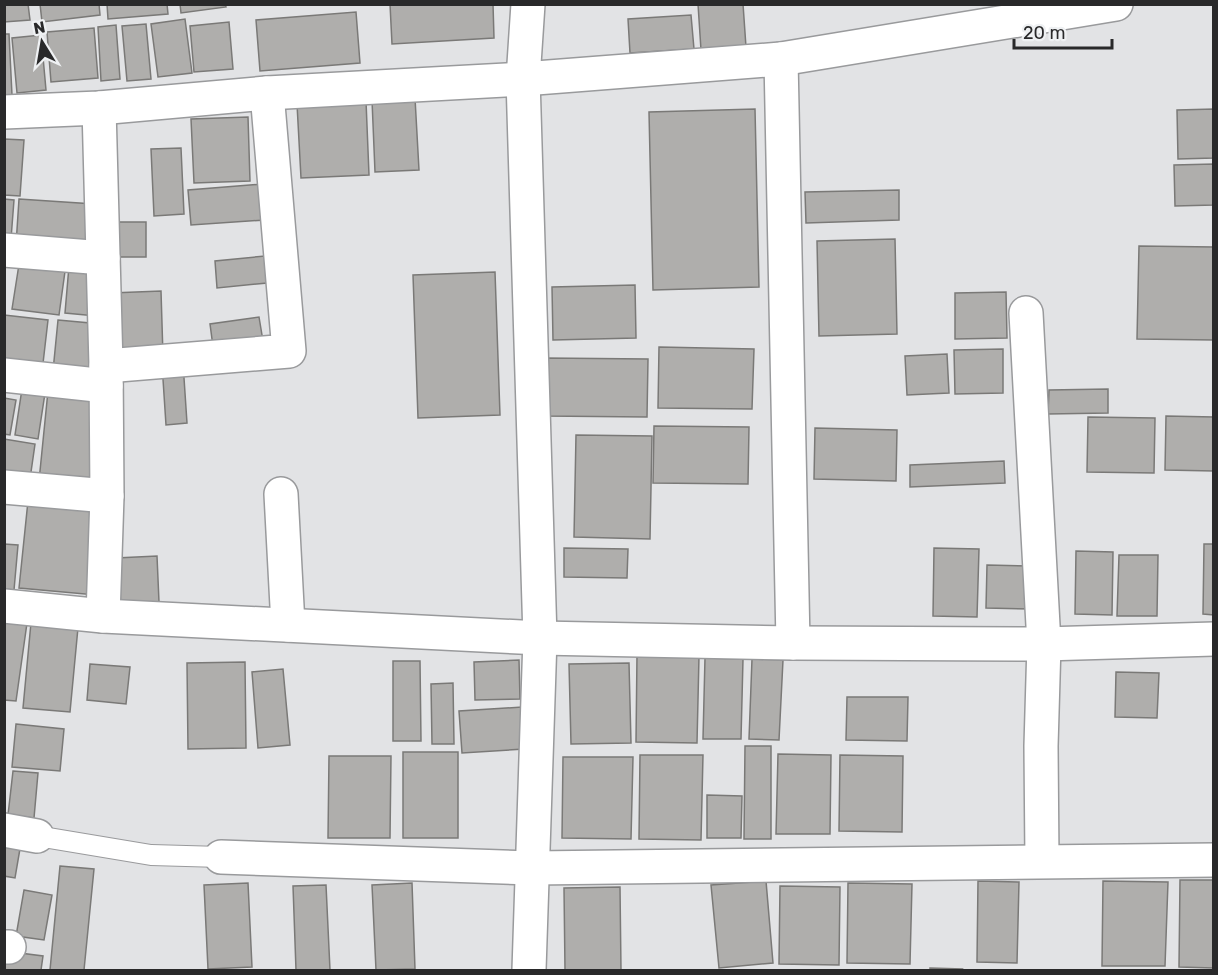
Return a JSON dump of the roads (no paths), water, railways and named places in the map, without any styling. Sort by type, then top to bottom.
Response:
[{"type":"street","points":[[528,4],[523,79],[540,638],[530,970]]},
{"type":"street","points":[[4,112],[99,108],[267,93],[523,79],[781,59],[1053,10],[1116,4]]},
{"type":"street","points":[[781,59],[793,643]]},
{"type":"street","points":[[4,375],[106,376],[289,351],[267,93]]},
{"type":"street","points":[[99,108],[107,496],[102,616]]},
{"type":"street","points":[[4,250],[103,258]]},
{"type":"street","points":[[1026,313],[1044,644],[1041,746],[1042,861]]},
{"type":"street","points":[[4,487],[107,496]]},
{"type":"street","points":[[281,494],[288,625]]},
{"type":"street","points":[[4,606],[102,616],[540,638],[793,643],[1044,644],[1214,639]]},
{"type":"street","points":[[4,830],[37,836]]},
{"type":"street","points":[[221,857],[532,868],[1214,860]]},
{"type":"lane","points":[[37,836],[151,855],[221,857]]}]
